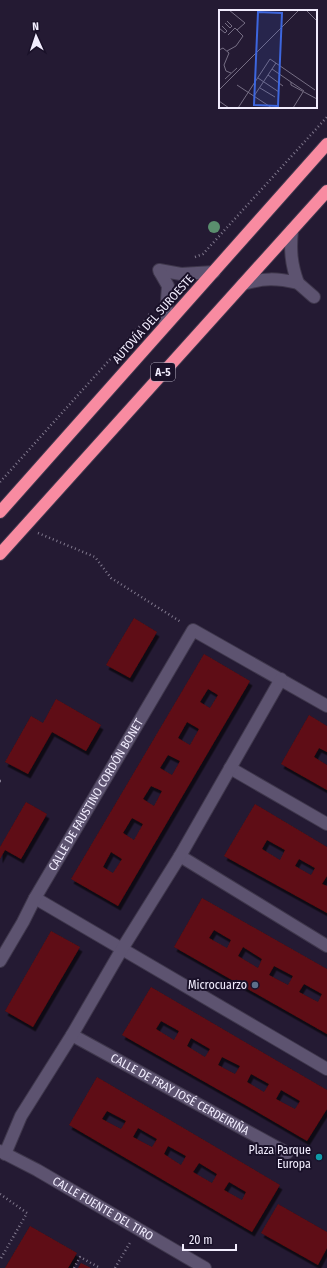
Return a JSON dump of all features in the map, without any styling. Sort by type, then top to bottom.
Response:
[{"type":"highway","name":"AUTOVÍA DEL SUROESTE","points":[[0,512],[327,144]]},
{"type":"highway","name":"A-5","points":[[0,554],[327,191]]},
{"type":"street","points":[[292,230],[290,255],[292,268],[298,283],[314,297]]},
{"type":"street","points":[[166,326],[168,286],[161,271],[181,274],[214,272]]},
{"type":"street","points":[[243,284],[259,279],[280,279],[298,283]]},
{"type":"street","points":[[193,630],[282,679],[327,706]]},
{"type":"street","name":"CALLE DE FAUSTINO CORDÓN BONET","points":[[0,960],[193,630]]},
{"type":"street","points":[[2,1153],[21,1116],[72,1035],[122,949],[180,856],[282,679]]},
{"type":"street","points":[[230,768],[327,824]]},
{"type":"street","points":[[180,856],[327,946]]},
{"type":"street","points":[[35,898],[327,1069]]},
{"type":"street","name":"CALLE DE FRAY JOSÉ CERDEIRIÑA","points":[[72,1035],[287,1153]]},
{"type":"street","name":"CALLE FUENTE DEL TIRO","points":[[2,1153],[37,1170],[205,1268]]},
{"type":"path","points":[[37,533],[95,557],[111,578],[193,630]]},
{"type":"path","points":[[0,1194],[27,1213],[0,1260]]},
{"type":"path","points":[[115,1268],[138,1229]]},
{"type":"path","points":[[74,1268],[80,1257],[100,1268]]},
{"type":"building","points":[[134,618],[157,632],[130,678],[106,665]]},
{"type":"building","points":[[204,654],[250,681],[118,906],[71,879]],"holes":[[[208,689],[218,695],[210,708],[200,702]],[[187,722],[199,729],[190,745],[178,738]],[[168,755],[180,761],[172,775],[160,768]],[[151,786],[162,791],[154,806],[143,799]],[[132,818],[143,824],[134,840],[123,833]],[[111,852],[122,859],[113,873],[103,867]]]},
{"type":"building","points":[[56,699],[101,725],[86,751],[52,732],[28,774],[5,762],[31,716],[43,723]]},
{"type":"building","points":[[309,715],[327,726],[327,752],[319,748],[314,757],[327,765],[327,790],[281,764]]},
{"type":"building","points":[[26,802],[47,814],[21,859],[5,850],[0,859],[0,847]]},
{"type":"building","points":[[255,804],[327,847],[327,876],[322,884],[327,886],[327,913],[224,856]],"holes":[[[267,840],[285,850],[280,860],[262,849]],[[299,859],[315,868],[311,875],[295,866]]]},
{"type":"building","points":[[202,898],[327,969],[327,1034],[174,947]],"holes":[[[214,930],[231,940],[227,948],[209,938]],[[243,947],[262,959],[258,968],[238,956]],[[274,966],[293,976],[288,985],[269,975]],[[304,984],[322,994],[318,1002],[299,992]]]},
{"type":"building","points":[[51,931],[80,947],[33,1027],[5,1011]]},
{"type":"building","points":[[151,987],[327,1090],[327,1109],[307,1141],[122,1035]],"holes":[[[161,1021],[179,1031],[174,1040],[156,1029]],[[191,1038],[210,1049],[205,1057],[187,1046]],[[222,1057],[240,1066],[235,1074],[218,1065]],[[251,1074],[269,1084],[264,1092],[247,1082]],[[281,1090],[300,1101],[295,1109],[276,1099]]]},
{"type":"building","points":[[97,1077],[280,1185],[252,1232],[69,1125]],"holes":[[[107,1111],[126,1121],[121,1129],[102,1119]],[[138,1128],[157,1139],[152,1147],[133,1137]],[[168,1146],[186,1156],[181,1165],[164,1154]],[[199,1163],[217,1174],[212,1183],[193,1172]],[[229,1182],[246,1192],[242,1200],[224,1190]]]},
{"type":"building","points":[[278,1204],[327,1232],[327,1248],[318,1265],[261,1233]]},
{"type":"building","points":[[30,1226],[77,1253],[68,1268],[5,1268]]},
{"type":"building","points":[[81,1263],[91,1268],[78,1268]]},
{"type":"place","name":"Microcuarzo","points":[[255,985]]},
{"type":"place","name":"Plaza Parque Europa","points":[[319,1157]]}]
